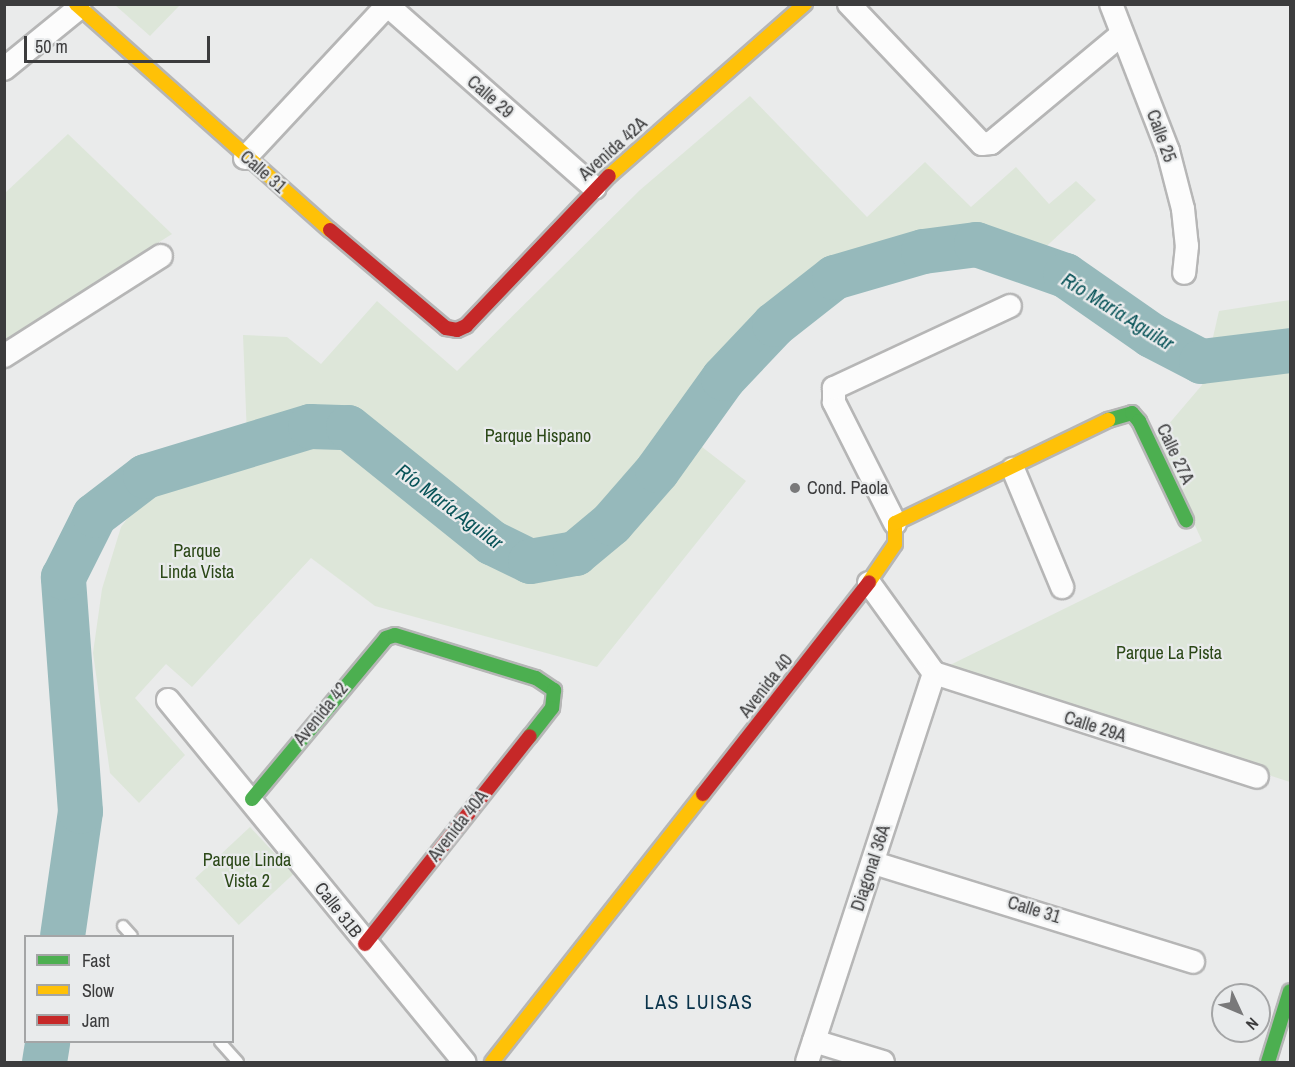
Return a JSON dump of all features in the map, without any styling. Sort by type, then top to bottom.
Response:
[{"type":"main road","name":"Avenida 42A","points":[[457,330],[466,326],[595,188],[805,4]]},
{"type":"main road","name":"Calle 31","points":[[77,6],[245,158],[446,328],[457,330]]},
{"type":"main road","name":"Calle 27A","points":[[1013,469],[1123,413],[1132,413],[1139,421],[1186,520]]},
{"type":"main road","points":[[895,523],[1013,469]]},
{"type":"main road","name":"Avenida 40","points":[[492,1062],[869,583],[895,544],[895,523]]},
{"type":"main road","name":"Avenida 40A","points":[[364,944],[552,708],[555,690],[536,678],[394,635]]},
{"type":"main road","name":"Avenida 42","points":[[252,799],[378,645],[394,635]]},
{"type":"main road","points":[[1268,1062],[1290,991]]},
{"type":"street","points":[[849,4],[975,141],[991,143],[1122,34]]},
{"type":"street","name":"Calle 25","points":[[1111,4],[1167,151],[1183,209],[1188,246],[1184,273]]},
{"type":"street","points":[[4,69],[77,6]]},
{"type":"street","name":"Calle 29","points":[[386,6],[595,188]]},
{"type":"street","points":[[245,158],[386,6]]},
{"type":"street","points":[[4,356],[161,256]]},
{"type":"street","points":[[895,523],[832,394],[841,384],[1010,306]]},
{"type":"street","points":[[1013,469],[1062,587]]},
{"type":"street","points":[[869,583],[934,673]]},
{"type":"street","name":"Calle 29A","points":[[934,673],[1257,777]]},
{"type":"street","name":"Diagonal 36A","points":[[811,1052],[934,673]]},
{"type":"street","name":"Calle 31B","points":[[168,700],[252,799],[364,944],[464,1062]]},
{"type":"street","name":"Calle 31","points":[[874,863],[1193,962]]},
{"type":"street","points":[[811,1052],[883,1062]]},
{"type":"lane","points":[[123,926],[131,935]]},
{"type":"lane","points":[[222,1043],[238,1062]]},
{"type":"green space","points":[[115,5],[180,5],[150,36]]},
{"type":"green space","name":"Parque Hispano","points":[[750,96],[867,217],[925,162],[971,207],[1016,167],[1049,204],[1076,181],[1096,200],[1035,257],[975,238],[923,244],[834,268],[775,311],[717,371],[613,509],[572,545],[526,552],[493,534],[356,421],[313,418],[247,436],[243,335],[287,337],[321,364],[377,301],[457,371],[640,190]]},
{"type":"green space","points":[[68,134],[172,234],[5,340],[5,193]]},
{"type":"green space","name":"Parque La Pista","points":[[1290,300],[1290,782],[944,668],[1202,541],[1156,439],[1202,385],[1219,311]]},
{"type":"green space","name":"Parque Linda Vista","points":[[693,440],[746,481],[597,667],[375,606],[311,558],[192,687],[166,664],[135,698],[185,755],[139,803],[110,773],[93,653],[102,589],[121,527],[146,494],[201,472],[273,452],[328,445],[355,455],[461,543],[515,579],[564,573],[597,555],[648,504]]},
{"type":"green space","name":"Parque Linda Vista 2","points":[[250,827],[294,874],[239,925],[195,878]]},
{"type":"waterway","name":"Río María Aguilar","points":[[62,935],[80,811],[63,577],[94,515],[145,476],[310,426],[348,427],[491,542],[530,561],[575,553],[611,523],[657,470],[723,378],[774,324],[834,277],[923,251],[976,244],[1065,275],[1151,335],[1201,361],[1290,350]]},
{"type":"waterway","name":"Río María Aguilar","points":[[44,1062],[47,1043]]},
{"type":"traffic: fast","points":[[1108,420],[1132,413],[1139,421],[1186,520]]},
{"type":"traffic: fast","points":[[252,799],[386,638],[395,635],[536,678],[554,690],[552,708],[530,736]]},
{"type":"traffic: fast","points":[[1268,1062],[1290,991]]},
{"type":"traffic: slow","points":[[76,4],[330,230]]},
{"type":"traffic: slow","points":[[609,176],[805,4]]},
{"type":"traffic: slow","points":[[869,582],[895,544],[895,523],[1108,420]]},
{"type":"traffic: slow","points":[[492,1062],[703,794]]},
{"type":"traffic: jam","points":[[330,230],[446,328],[457,330],[466,326],[609,176]]},
{"type":"traffic: jam","points":[[703,794],[869,582]]},
{"type":"traffic: jam","points":[[365,944],[530,736]]},
{"type":"place","name":"Cond. Paola","points":[[795,488]]},
{"type":"district","name":"LAS LUISAS","points":[[699,1001]]}]
